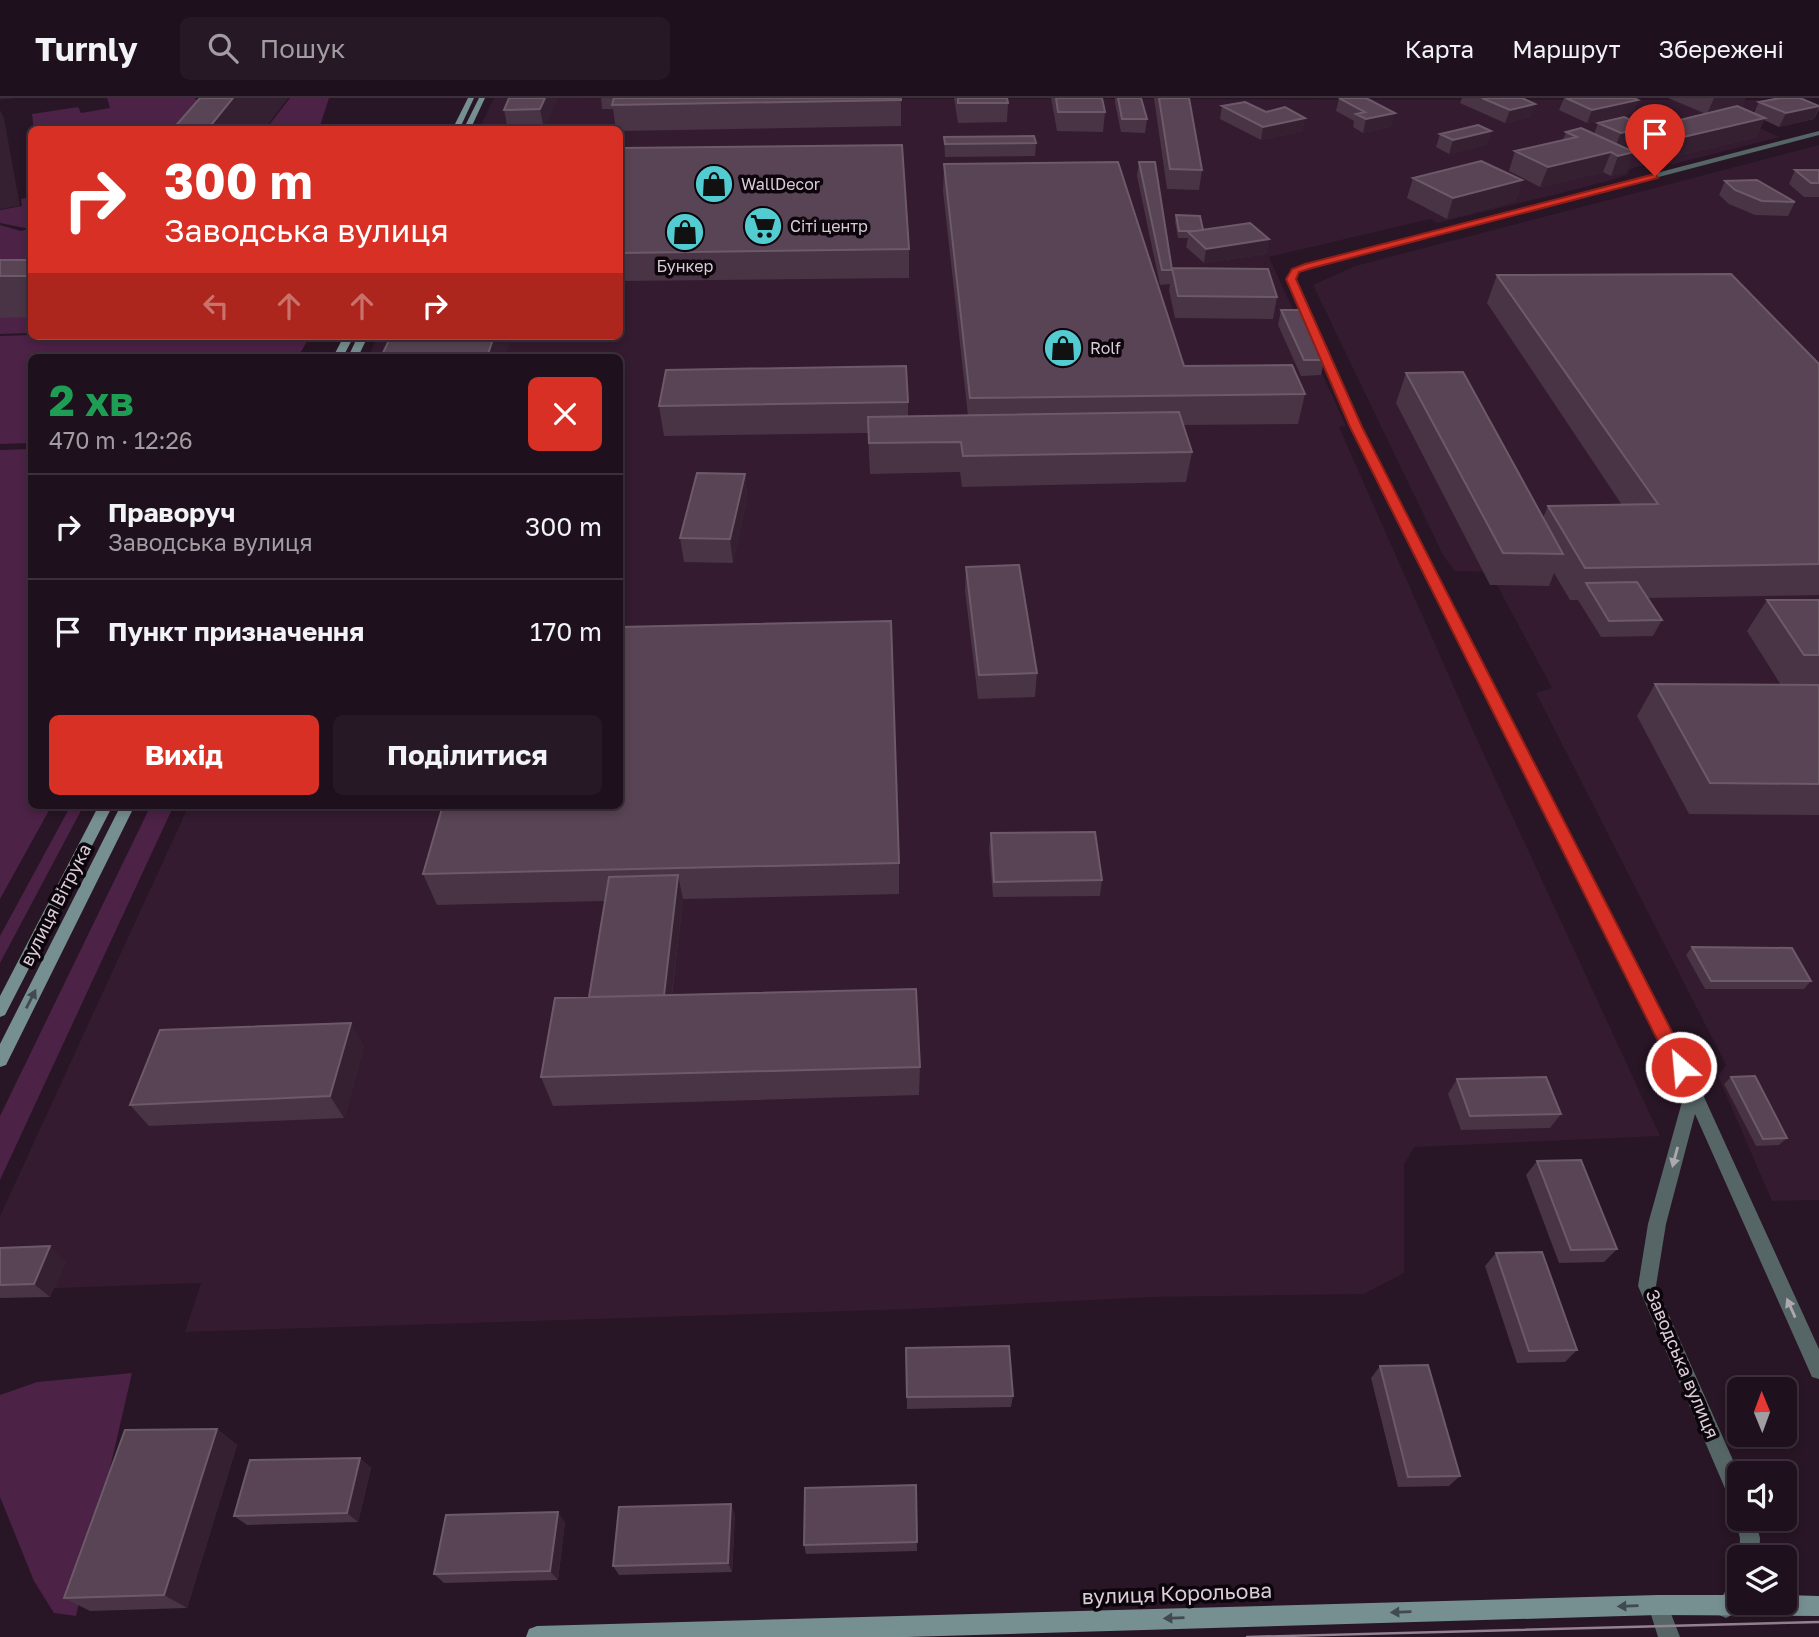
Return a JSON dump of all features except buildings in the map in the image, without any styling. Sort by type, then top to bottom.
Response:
[{"type":"main road","points":[[457,126],[471,98]]},
{"type":"main road","points":[[468,126],[482,98]]},
{"type":"main road","name":"вулиця Вітрука","points":[[0,1010],[104,809]]},
{"type":"main road","name":"вулиця Вітрука","points":[[0,1059],[126,809]]},
{"type":"main road","name":"вулиця Корольова","points":[[537,1637],[1658,1605],[1726,1608],[1819,1606]]},
{"type":"street","points":[[1819,134],[1308,266],[1295,271],[1291,279],[1356,427],[1693,1091],[1819,1370]]},
{"type":"street","name":"Заводська вулиця","points":[[1693,1091],[1657,1224],[1647,1286],[1727,1470]]},
{"type":"street","points":[[1658,1605],[1669,1637]]},
{"type":"shaded area","points":[[107,98],[195,98],[209,117],[201,126],[34,126],[32,114],[78,107],[81,113],[110,108]]},
{"type":"shaded area","points":[[290,98],[329,98],[320,126],[268,126]]},
{"type":"shaded area","points":[[494,98],[1799,100],[1754,110],[1741,120],[1780,137],[1674,164],[1647,164],[1630,169],[1627,175],[1608,181],[1437,223],[1430,219],[1269,257],[1346,426],[1339,427],[1480,746],[1660,1136],[1414,1147],[1404,1165],[1404,1273],[1364,1294],[1153,1297],[911,1309],[185,1332],[201,1283],[0,1290],[0,1216],[187,809],[623,809],[623,354],[369,354],[376,340],[623,340],[623,126],[480,126]]},
{"type":"shaded area","points":[[1819,145],[1819,1200],[1772,1201],[1718,1076],[1726,1065],[1536,693],[1552,688],[1490,572],[1455,571],[1444,557],[1313,285],[1355,266]]},
{"type":"shaded area","points":[[28,198],[28,225],[25,228],[0,223],[0,210],[22,206],[21,199]]},
{"type":"shaded area","points":[[0,225],[21,231],[28,229],[28,272],[0,270]]},
{"type":"shaded area","points":[[28,316],[28,333],[0,334],[0,317]]},
{"type":"shaded area","points":[[28,335],[28,340],[308,340],[300,354],[28,354],[28,443],[0,444],[0,336]]},
{"type":"shaded area","points":[[28,449],[28,809],[50,809],[0,899],[0,450]]},
{"type":"shaded area","points":[[69,809],[82,809],[0,963],[0,936]]},
{"type":"shaded area","points":[[149,809],[172,809],[0,1180],[0,1116]]},
{"type":"shaded area","points":[[132,1373],[76,1616],[54,1613],[34,1581],[0,1497],[0,1395],[37,1382]]},
{"type":"tram line","points":[[1247,1637],[1819,1622]]},
{"type":"place","name":"WallDecor","points":[[714,184]]},
{"type":"place","name":"Сіті центр","points":[[763,226]]},
{"type":"place","name":"Бункер","points":[[685,232]]},
{"type":"place","name":"Rolf","points":[[1063,348]]},
{"type":"route","points":[[1655,176],[1300,268],[1291,279],[1356,427],[1681,1067]]}]
